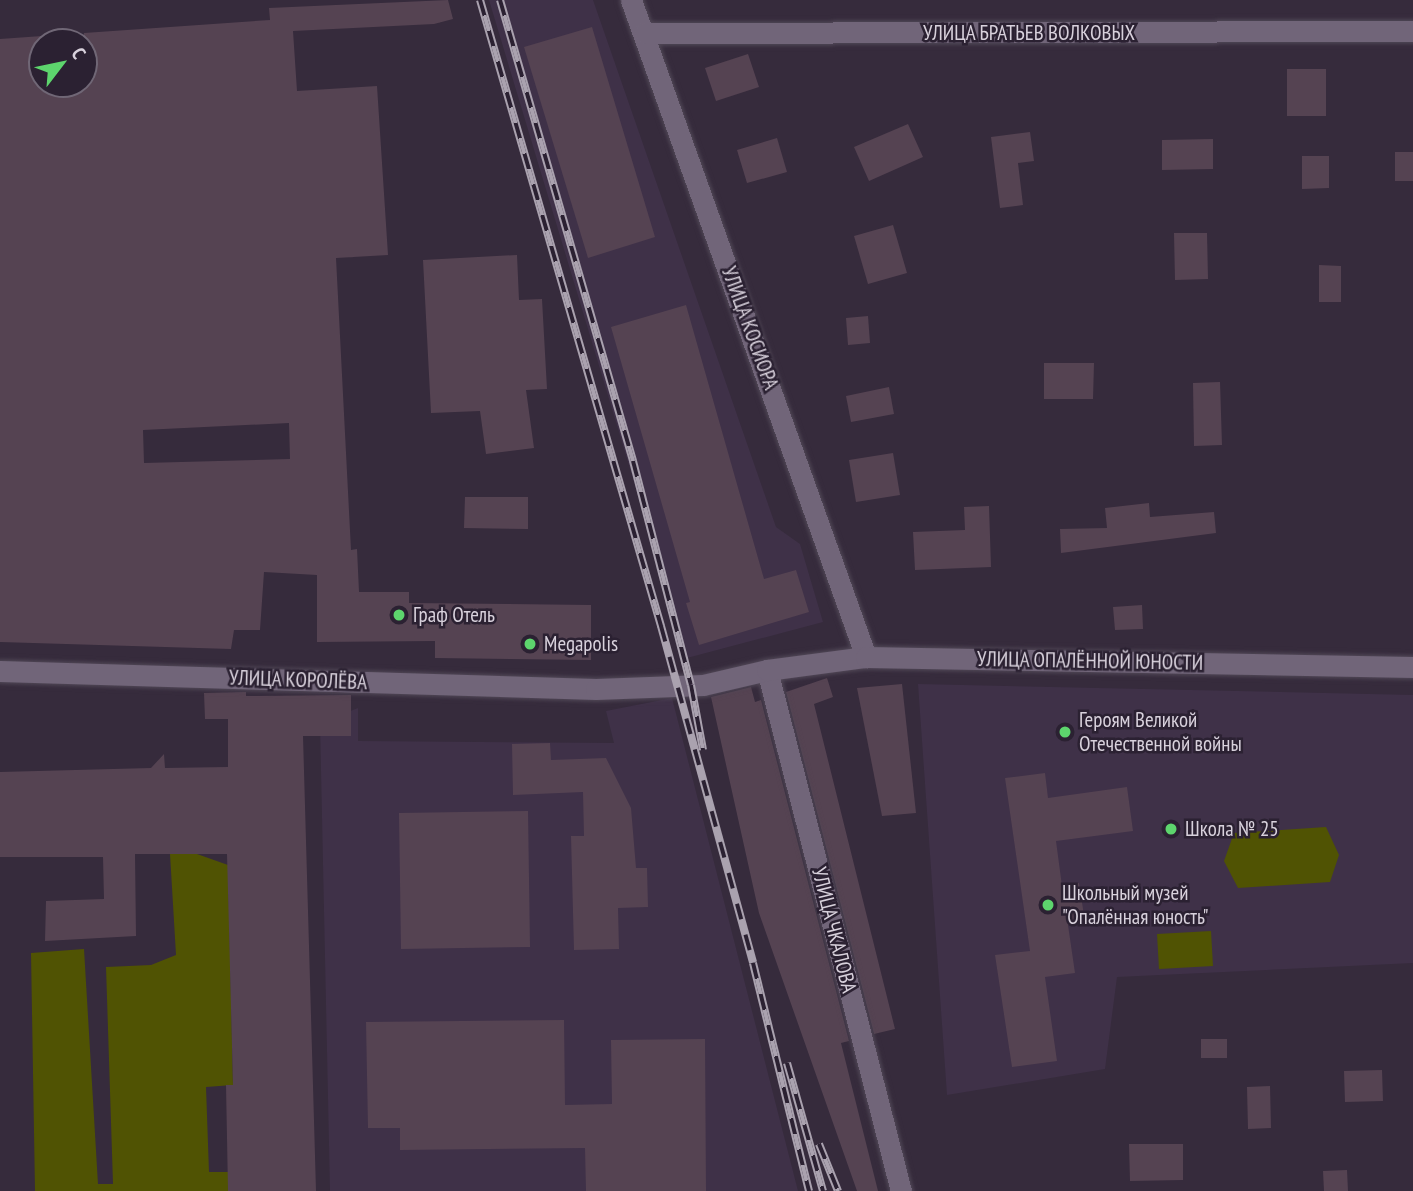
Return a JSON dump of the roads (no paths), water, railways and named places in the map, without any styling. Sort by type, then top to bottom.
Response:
[{"type":"street","name":"УЛИЦА КОСИОРА","points":[[631,0],[866,657]]},
{"type":"street","name":"УЛИЦА БРАТЬЕВ ВОЛКОВЫХ","points":[[645,33],[1413,31]]},
{"type":"street","name":"УЛИЦА ОПАЛЁННОЙ ЮНОСТИ","points":[[768,670],[866,657],[1413,667]]},
{"type":"street","name":"УЛИЦА КОРОЛЁВА","points":[[0,671],[596,689],[703,685],[768,670]]},
{"type":"street","name":"УЛИЦА ЧКАЛОВА","points":[[768,670],[901,1191]]},
{"type":"railway","points":[[480,0],[661,626],[753,963],[809,1191]]},
{"type":"railway","points":[[500,0],[633,461],[691,685],[703,750]]},
{"type":"railway","points":[[787,1063],[823,1191]]},
{"type":"railway","points":[[819,1144],[838,1191]]},
{"type":"place","name":"Граф Отель","points":[[399,615]]},
{"type":"place","name":"Megapolis","points":[[530,644]]},
{"type":"place","name":"Героям Великой Отечественной войны","points":[[1065,732]]},
{"type":"place","name":"Школа № 25","points":[[1171,829]]},
{"type":"place","name":"Школьный музей \"Опалённая юность\"","points":[[1048,905]]}]
